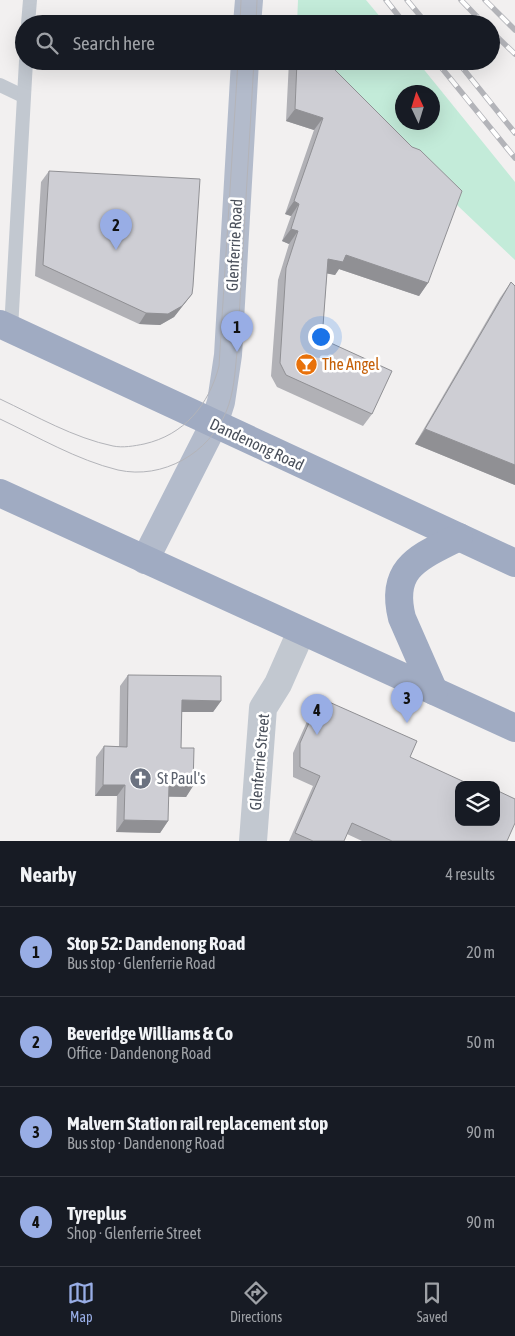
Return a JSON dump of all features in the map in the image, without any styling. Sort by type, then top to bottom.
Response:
[{"type":"highway","name":"Dandenong Road","points":[[5,327],[515,563]]},
{"type":"highway","points":[[0,493],[515,728]]},
{"type":"highway","points":[[434,691],[402,618],[397,594],[398,585],[408,569],[421,556],[459,537]]},
{"type":"main road","points":[[247,15],[248,0]]},
{"type":"main road","name":"Glenferrie Road","points":[[145,560],[214,424],[221,402],[228,355],[244,70]]},
{"type":"street","name":"Glenferrie Street","points":[[258,839],[264,708],[278,684],[302,632]]},
{"type":"lane","points":[[29,15],[30,0]]},
{"type":"lane","points":[[5,327],[25,70]]},
{"type":"lane","points":[[0,85],[23,96]]},
{"type":"green space","points":[[298,0],[366,0],[378,15],[297,15]]},
{"type":"green space","points":[[314,70],[424,70],[436,85],[395,85],[395,130],[440,130],[440,89],[515,182],[515,260]]},
{"type":"building","points":[[297,70],[335,70],[412,147],[420,150],[462,191],[428,283],[346,255],[343,262],[328,259],[322,339],[392,371],[372,414],[286,375],[280,363],[286,268],[298,231],[291,229],[299,204],[294,201],[323,118],[295,109]]},
{"type":"building","points":[[49,171],[200,179],[192,294],[182,306],[168,314],[146,313],[43,265]]},
{"type":"building","points":[[511,282],[515,286],[515,465],[425,429]]},
{"type":"building","name":"St Paul's","points":[[128,675],[221,676],[221,701],[182,700],[181,748],[194,748],[193,786],[169,785],[168,821],[124,820],[125,785],[103,785],[104,746],[127,747]]},
{"type":"building","points":[[320,698],[417,741],[410,757],[462,781],[455,781],[455,826],[500,826],[500,792],[515,799],[515,823],[507,841],[392,841],[352,823],[344,841],[313,841],[295,833],[320,776],[300,767],[300,743]]},
{"type":"tram line","points":[[240,15],[241,0]]},
{"type":"tram line","points":[[256,15],[257,0]]},
{"type":"tram line","points":[[0,399],[84,438],[121,447],[144,444],[171,434],[183,426],[201,405],[209,393],[219,366],[237,70]]},
{"type":"tram line","points":[[0,419],[58,448],[103,466],[135,472],[167,467],[182,460],[196,451],[218,427],[229,405],[236,367],[253,70]]},
{"type":"railway","points":[[386,0],[398,15]]},
{"type":"railway","points":[[407,0],[420,15]]},
{"type":"railway","points":[[461,0],[475,15]]},
{"type":"railway","points":[[485,0],[515,30]]},
{"type":"railway","points":[[500,40],[515,54]]},
{"type":"railway","points":[[443,70],[515,158]]},
{"type":"railway","points":[[464,70],[515,133]]},
{"type":"place","name":"Beveridge Williams & Co","points":[[116,250]]},
{"type":"place","name":"Stop 52: Dandenong Road","points":[[237,352]]},
{"type":"place","name":"The Angel","points":[[306,364]]},
{"type":"place","name":"Malvern Station rail replacement stop","points":[[407,723]]},
{"type":"place","name":"Tyreplus","points":[[317,735]]},
{"type":"place","name":"St Paul's","points":[[141,778]]}]
